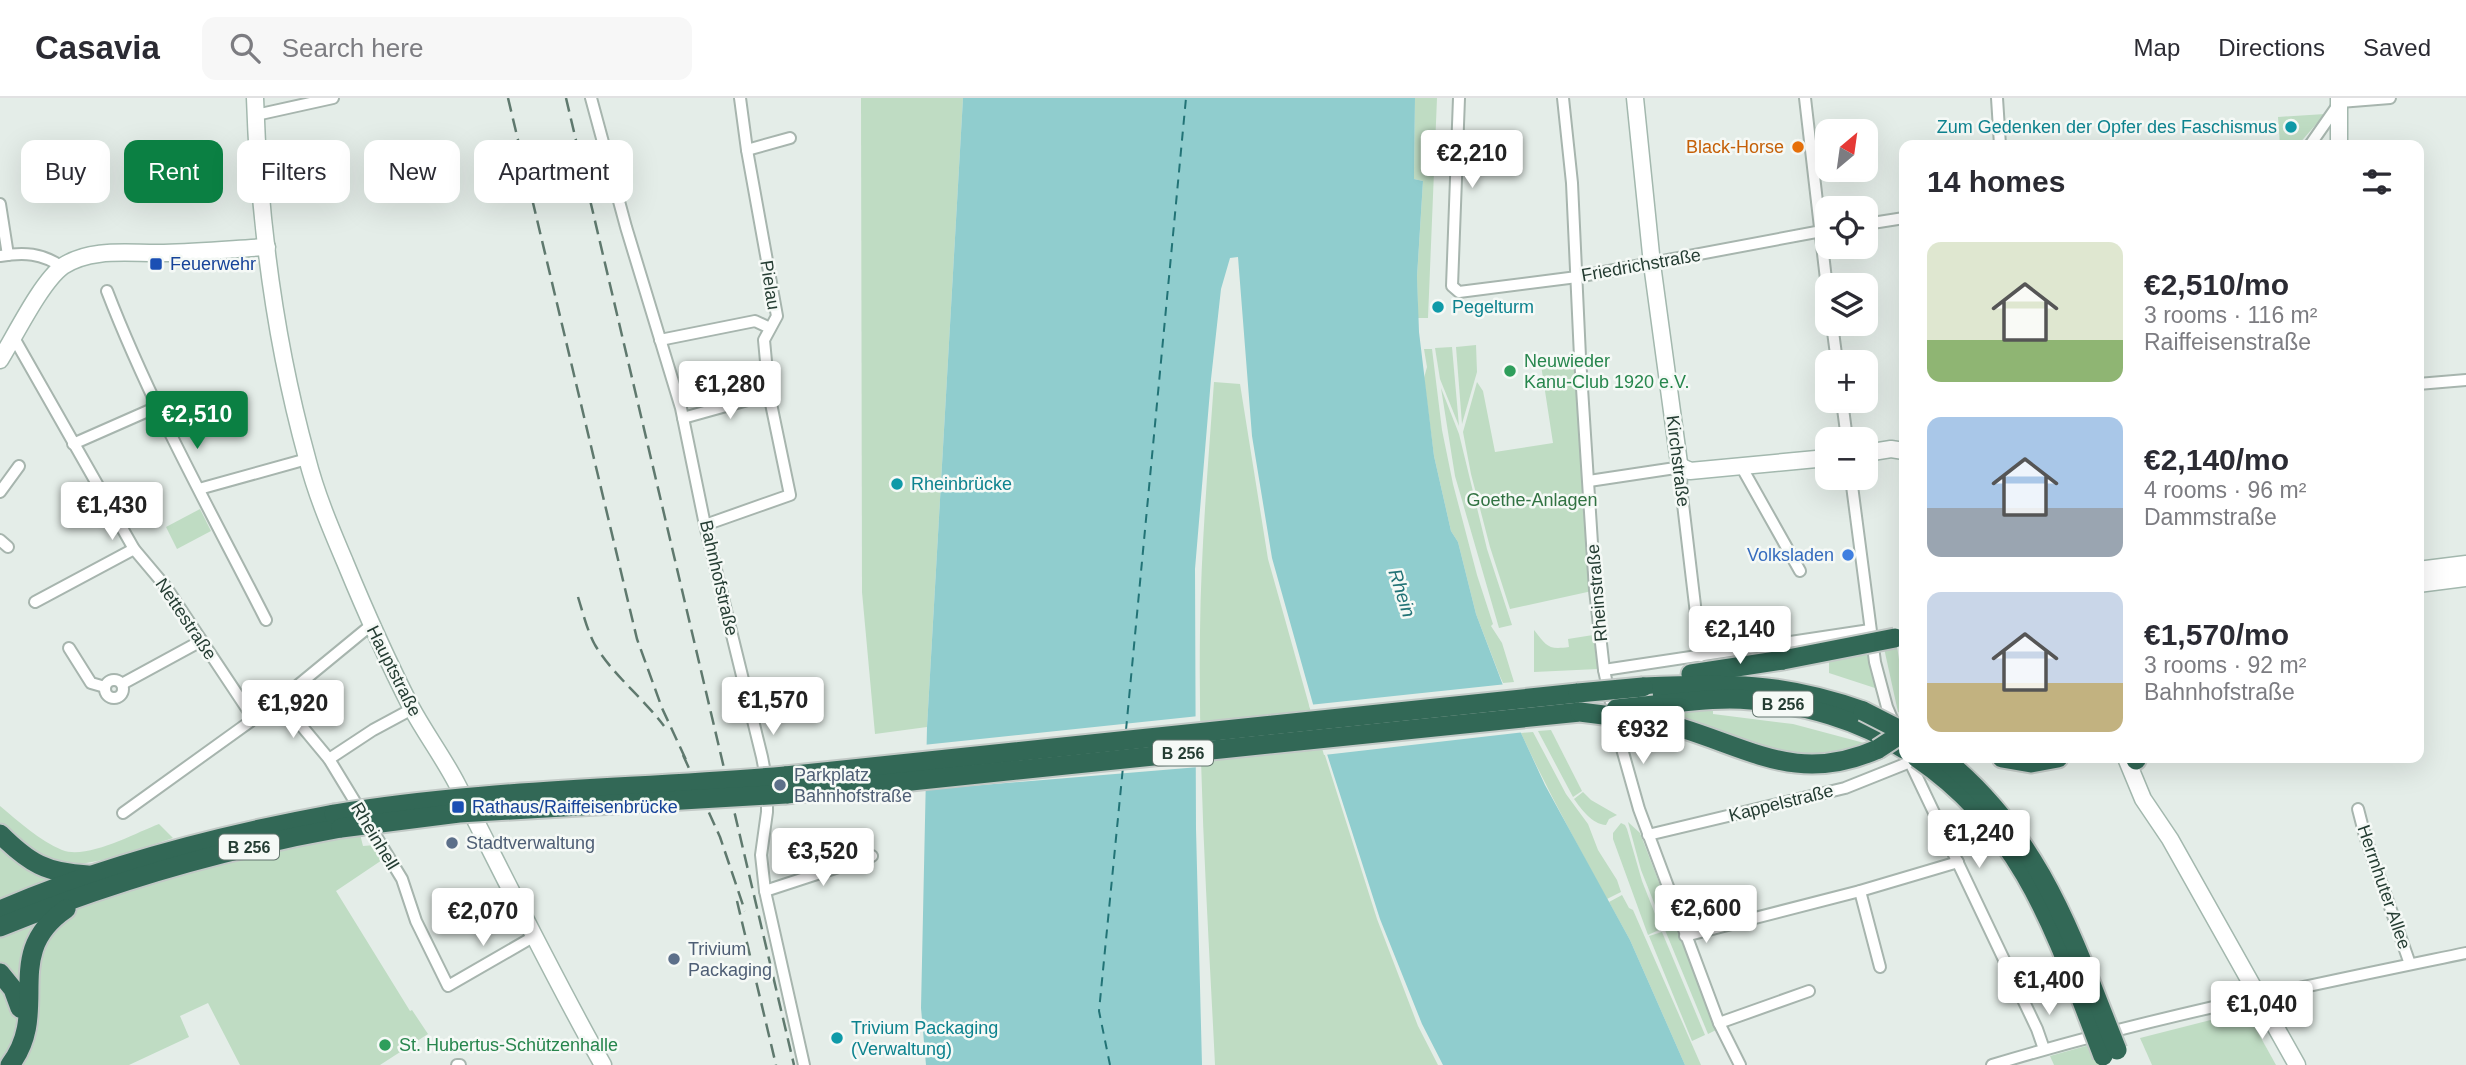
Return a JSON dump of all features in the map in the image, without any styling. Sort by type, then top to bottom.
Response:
[{"type":"highway","points":[[1643,687],[1676,676],[1765,663],[1899,638]]},
{"type":"highway","name":"B 256","points":[[0,911],[93,884],[264,828],[390,805],[798,774],[1643,687],[1710,684],[1765,686],[1816,696],[1863,711],[1899,729]]},
{"type":"highway","name":"B 256","points":[[155,864],[424,816],[809,792],[1694,701],[1761,701],[1795,706],[1841,719],[1899,750]]},
{"type":"highway","points":[[1863,711],[1899,720]]},
{"type":"highway","points":[[1580,712],[1673,726],[1752,754],[1793,764],[1818,764],[1857,757],[1899,735]]},
{"type":"highway","name":"B 256","points":[[1922,763],[1936,771],[1969,800],[1995,828],[2017,859],[2054,931],[2113,1059]]},
{"type":"highway","name":"B 256","points":[[1949,763],[1998,809],[2042,873],[2067,925],[2113,1059]]},
{"type":"highway","points":[[0,834],[23,856],[39,866],[93,884]]},
{"type":"highway","name":"B 256","points":[[0,928],[93,884]]},
{"type":"highway","points":[[10,1065],[21,1048],[26,1027],[23,977],[30,945],[50,919],[93,884]]},
{"type":"highway","points":[[0,973],[13,989],[21,1021],[15,1046],[1,1065]]},
{"type":"street","name":"Hauptstraße","points":[[255,98],[267,247],[283,348],[307,459],[370,626],[412,709],[455,781],[502,870],[533,937],[603,1065]]},
{"type":"street","points":[[256,115],[333,98]]},
{"type":"street","name":"Bahnhofstraße","points":[[591,98],[683,418],[705,525],[766,779],[767,812],[761,855],[765,891],[804,1065]]},
{"type":"street","name":"Pielau","points":[[705,525],[790,495],[769,394],[764,340],[777,316],[740,98]]},
{"type":"street","name":"Friedrichstraße","points":[[1460,98],[1452,286],[1454,290],[1469,292],[1577,277],[1815,232]]},
{"type":"street","name":"Rheinstraße","points":[[1563,98],[1572,183],[1595,590],[1604,670],[1617,731],[1648,835],[1719,1023],[1740,1065]]},
{"type":"street","name":"Kirchstraße","points":[[1635,98],[1652,264],[1678,459],[1682,467],[1681,487],[1701,656]]},
{"type":"street","points":[[1805,98],[1819,196]]},
{"type":"street","points":[[1997,98],[2000,140]]},
{"type":"street","points":[[2340,100],[2390,98]]},
{"type":"street","points":[[2313,140],[2340,100]]},
{"type":"street","points":[[2339,140],[2340,100]]},
{"type":"street","points":[[747,150],[790,138]]},
{"type":"street","points":[[0,204],[4,255],[35,254],[50,258],[62,267]]},
{"type":"street","points":[[1878,222],[1899,219]]},
{"type":"street","points":[[0,360],[29,309],[62,267],[83,257],[112,253],[267,247]]},
{"type":"street","points":[[107,291],[157,407],[266,620]]},
{"type":"street","points":[[660,340],[755,321],[771,328]]},
{"type":"street","name":"Nettestraße","points":[[14,338],[134,549],[166,587],[253,718]]},
{"type":"street","points":[[2424,384],[2466,380]]},
{"type":"street","points":[[683,418],[769,394]]},
{"type":"street","points":[[74,444],[157,407]]},
{"type":"street","points":[[1878,451],[1899,450]]},
{"type":"street","points":[[200,489],[307,459]]},
{"type":"street","points":[[1589,481],[1682,467],[1690,471],[1815,459]]},
{"type":"street","points":[[0,492],[19,466]]},
{"type":"street","points":[[1741,466],[1800,571]]},
{"type":"street","points":[[1852,490],[1875,662],[1887,707],[1899,733]]},
{"type":"street","points":[[35,602],[134,549]]},
{"type":"street","points":[[2424,559],[2459,564]]},
{"type":"street","points":[[2424,569],[2459,564]]},
{"type":"street","points":[[2424,583],[2466,578]]},
{"type":"street","points":[[123,813],[280,700],[370,626]]},
{"type":"street","points":[[1604,670],[1870,630]]},
{"type":"street","points":[[69,648],[91,684],[104,687],[108,696],[114,698],[122,694],[122,684],[201,641]]},
{"type":"street","name":"Rheinhell","points":[[280,700],[329,759],[401,879],[416,921],[448,986],[533,937]]},
{"type":"street","points":[[329,759],[373,730],[412,709]]},
{"type":"street","name":"Kappelstraße","points":[[1648,835],[1835,790],[1899,760]]},
{"type":"street","points":[[1913,763],[2044,1049]]},
{"type":"street","points":[[2136,763],[2163,828],[2297,1065]]},
{"type":"street","name":"Herrnhuter Allee","points":[[2358,809],[2410,964]]},
{"type":"street","points":[[765,891],[872,856]]},
{"type":"street","points":[[1685,936],[1860,891],[1958,862]]},
{"type":"street","points":[[1860,891],[1880,967]]},
{"type":"street","points":[[1992,1065],[2044,1049],[2259,998],[2466,953]]},
{"type":"street","points":[[1719,1023],[1809,991]]},
{"type":"green space","points":[[861,98],[963,98],[927,727],[875,734],[862,592]]},
{"type":"green space","points":[[1415,98],[1437,98],[1428,318],[1418,318],[1417,277],[1423,181],[1414,179]]},
{"type":"green space","points":[[2325,114],[2302,140],[2280,140],[2278,117]]},
{"type":"green space","points":[[1476,345],[1477,372],[1462,424],[1456,347]]},
{"type":"green space","points":[[1452,347],[1459,426],[1440,379],[1435,348]]},
{"type":"green space","points":[[1424,349],[1432,349],[1442,430],[1477,575],[1493,624],[1491,626],[1502,643],[1514,682],[1503,683],[1499,674],[1476,614],[1458,542],[1451,531],[1434,456],[1424,378],[1427,367]]},
{"type":"green space","name":"Goethe-Anlagen","points":[[1577,362],[1592,591],[1510,609],[1490,547],[1463,432],[1477,382],[1483,391],[1495,452],[1553,443],[1541,365]]},
{"type":"green space","points":[[1214,382],[1240,384],[1268,559],[1309,705],[1377,919],[1418,1026],[1438,1065],[1215,1065],[1204,848],[1200,685],[1202,569]]},
{"type":"green space","points":[[1441,388],[1459,434],[1487,549],[1512,625],[1499,628],[1455,476]]},
{"type":"green space","points":[[200,509],[211,531],[177,549],[166,527]]},
{"type":"green space","points":[[1534,630],[1545,643],[1556,648],[1569,647],[1568,639],[1593,635],[1598,669],[1534,672]]},
{"type":"green space","points":[[1897,646],[1899,712],[1898,712],[1884,648]]},
{"type":"green space","points":[[1869,651],[1878,689],[1829,673],[1829,659]]},
{"type":"green space","points":[[1713,707],[1713,714],[1793,724],[1868,744],[1842,752],[1815,755],[1786,753],[1727,739],[1646,712]]},
{"type":"green space","points":[[1551,730],[1582,791],[1573,797],[1538,731]]},
{"type":"green space","points":[[1533,732],[1566,794],[1588,824],[1598,850],[1617,880],[1621,892],[1607,899],[1521,733]]},
{"type":"green space","points":[[1583,792],[1591,800],[1617,815],[1609,819],[1606,825],[1592,819],[1574,799]]},
{"type":"green space","points":[[0,806],[45,841],[72,852],[97,849],[159,824],[173,838],[110,858],[60,864],[35,854],[5,829],[0,824]]},
{"type":"green space","points":[[1628,822],[1640,833],[1675,924],[1664,928],[1641,870]]},
{"type":"green space","points":[[1621,823],[1627,829],[1642,881],[1661,929],[1648,935],[1613,839],[1613,833]]},
{"type":"green space","points":[[360,834],[363,846],[387,844],[391,854],[336,891],[410,1011],[412,1010],[428,1034],[380,1065],[240,1065],[208,1003],[180,1016],[189,1037],[129,1065],[13,1065],[28,980],[60,917],[80,906],[221,862],[289,845]]},
{"type":"green space","points":[[0,840],[65,877],[0,906]]},
{"type":"green space","points":[[1622,895],[1633,910],[1701,1065],[1685,1065],[1630,940],[1609,902]]},
{"type":"green space","points":[[42,921],[24,946],[20,976],[21,997],[0,968],[0,934]]},
{"type":"green space","points":[[1676,926],[1718,1029],[1708,1034],[1665,930]]},
{"type":"green space","points":[[1662,932],[1705,1035],[1692,1041],[1649,936]]},
{"type":"green space","points":[[0,980],[15,1001],[18,1019],[12,1042],[0,1062]]},
{"type":"green space","points":[[2246,1011],[2276,1065],[2152,1065],[2140,1038]]},
{"type":"green space","points":[[2093,1044],[2101,1065],[2054,1065],[2050,1056]]},
{"type":"water","name":"Rhein","points":[[963,98],[1415,98],[1414,179],[1423,181],[1417,277],[1419,332],[1434,456],[1451,531],[1458,542],[1476,614],[1521,733],[1545,785],[1630,940],[1685,1065],[1443,1065],[1422,1024],[1380,919],[1327,754],[1272,558],[1252,436],[1238,257],[1230,258],[1221,289],[1195,569],[1196,829],[1202,1065],[926,1065],[921,1008],[927,727]]},
{"type":"pier","points":[[1507,684],[1525,732],[1324,755],[1309,705]]},
{"type":"pier","points":[[1199,716],[1199,767],[922,790],[923,745]]},
{"type":"ferry route","points":[[1126,730],[1186,98]]},
{"type":"ferry route","points":[[1110,1065],[1099,1011],[1123,767]]},
{"type":"railway","points":[[508,98],[637,639],[662,708],[687,762]]},
{"type":"railway","points":[[566,98],[794,1065]]},
{"type":"railway","points":[[578,597],[590,633],[602,656],[664,726]]},
{"type":"railway","points":[[683,755],[720,837],[745,911]]},
{"type":"railway","points":[[737,901],[776,1065]]},
{"type":"place","name":"Zum Gedenken der Opfer des Faschismus","points":[[2291,127]]},
{"type":"place","name":"Black-Horse","points":[[1798,147]]},
{"type":"place","name":"Feuerwehr","points":[[156,264]]},
{"type":"place","name":"Pegelturm","points":[[1438,307]]},
{"type":"place","name":"Neuwieder Kanu-Club 1920 e.V.","points":[[1510,371]]},
{"type":"place","name":"Rheinbrücke","points":[[897,484]]},
{"type":"place","name":"Volksladen","points":[[1848,555]]},
{"type":"place","name":"Parkplatz Bahnhofstraße","points":[[780,785]]},
{"type":"place","name":"Rathaus/Raiffeisenbrücke","points":[[458,807]]},
{"type":"place","name":"Stadtverwaltung","points":[[452,843]]},
{"type":"place","name":"Trivium Packaging","points":[[674,959]]},
{"type":"place","name":"Trivium Packaging (Verwaltung)","points":[[837,1038]]},
{"type":"place","name":"St. Hubertus-Schützenhalle","points":[[385,1045]]}]
